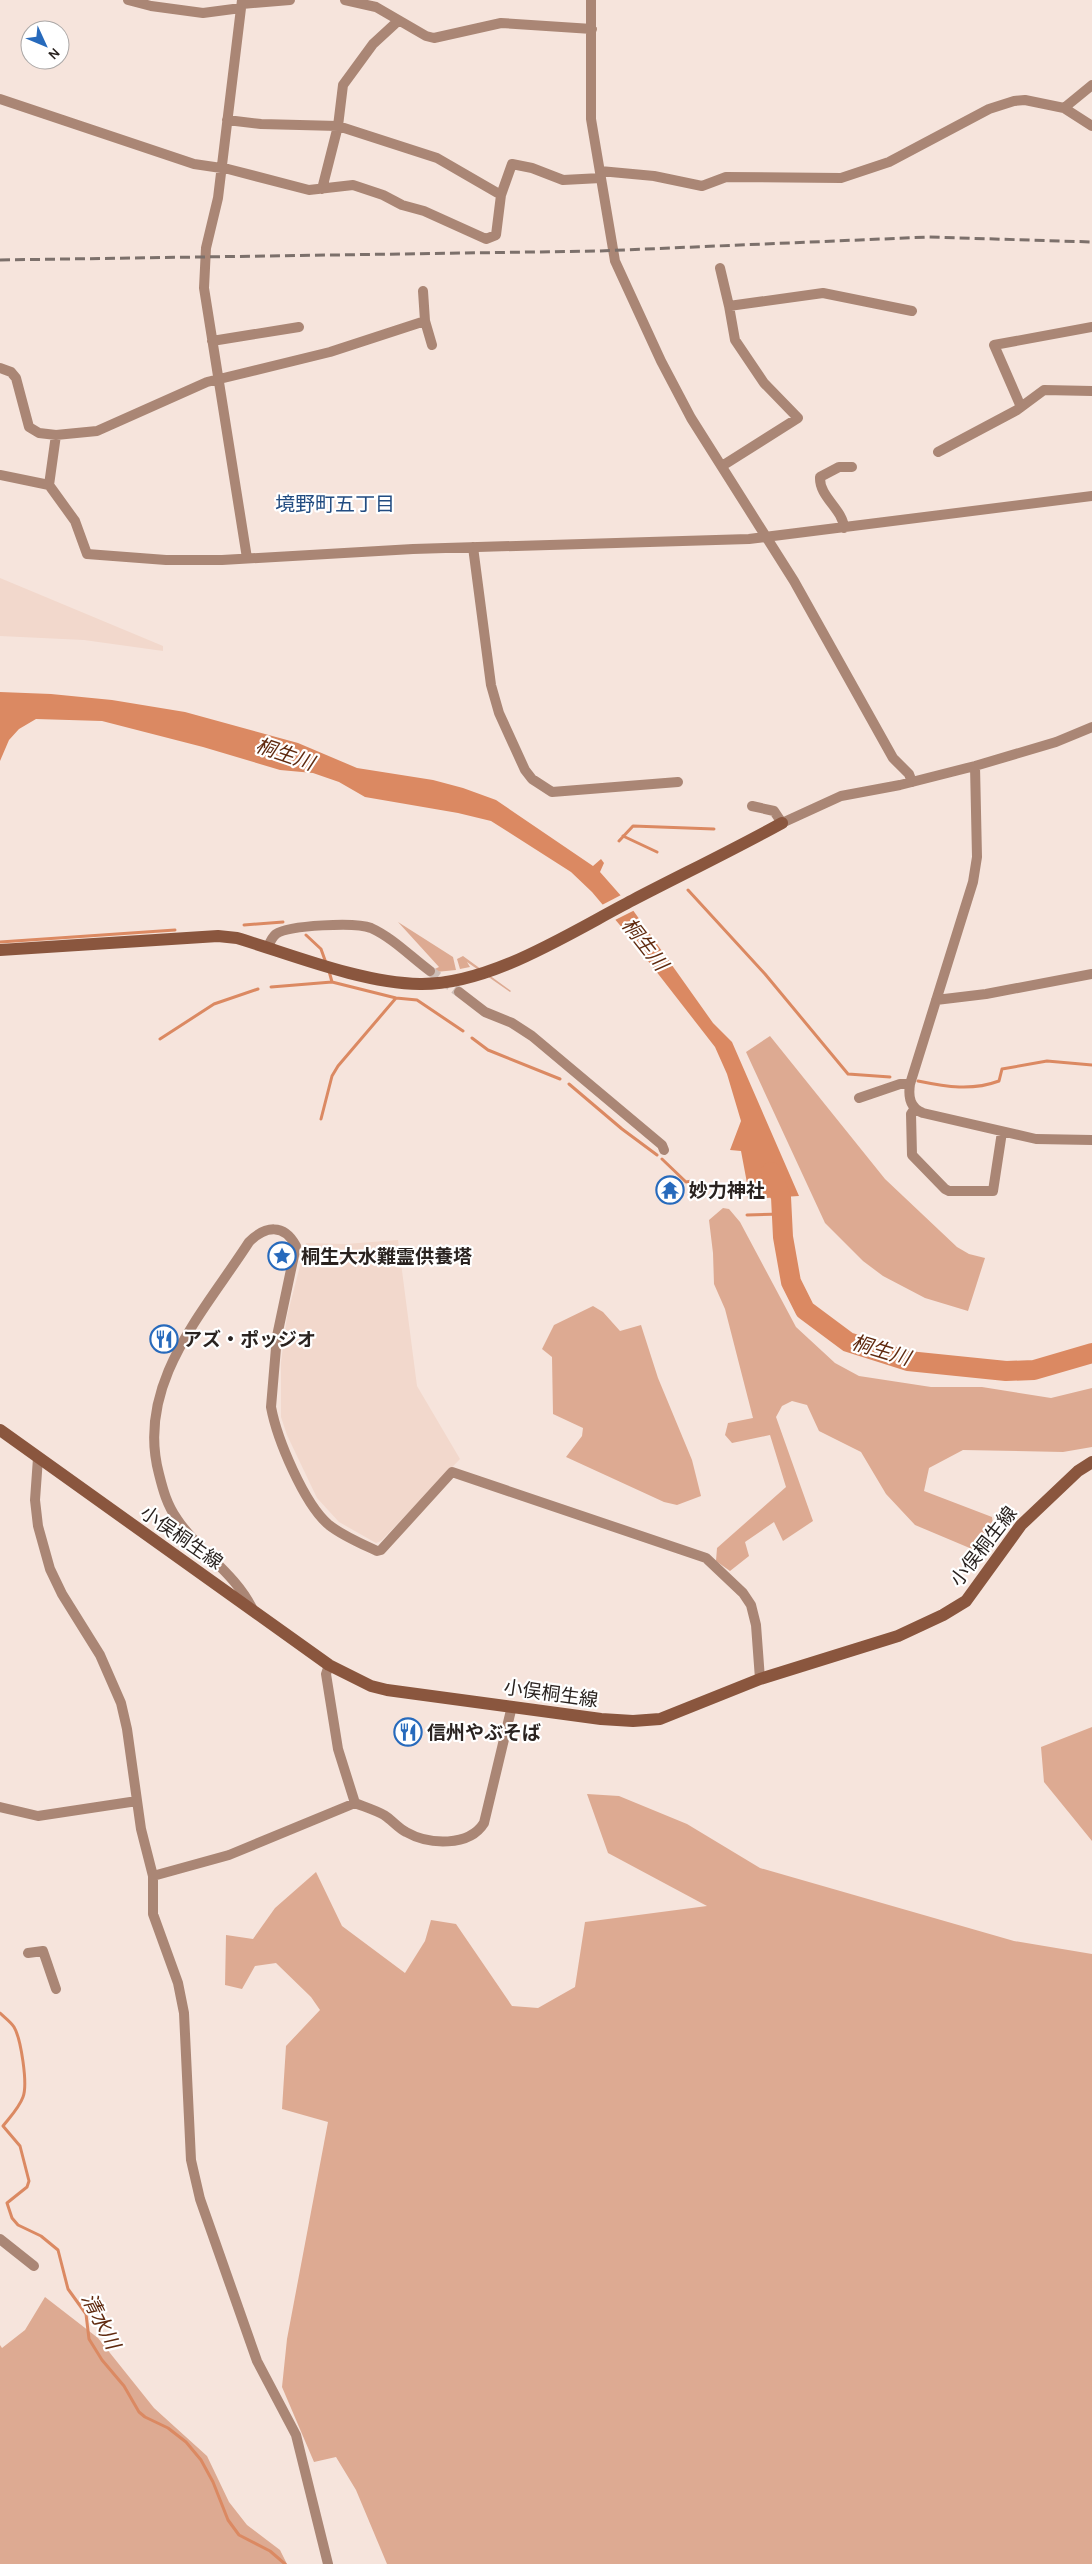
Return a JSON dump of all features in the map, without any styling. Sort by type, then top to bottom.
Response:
[{"type":"main road","points":[[0,950],[196,935],[237,938],[363,976],[403,983],[435,983],[482,974],[527,954],[782,822]]},
{"type":"main road","name":"小俣桐生線","points":[[0,1430],[252,1608],[329,1665],[371,1686],[387,1690],[601,1719],[633,1721],[660,1719],[760,1679],[898,1636],[943,1615],[966,1601],[1022,1525],[1078,1471],[1092,1462]]},
{"type":"street","points":[[128,0],[204,13],[241,4],[290,0]]},
{"type":"street","points":[[345,0],[376,4],[398,20],[434,38],[501,23],[592,29]]},
{"type":"street","points":[[590,0],[592,29],[591,119],[610,243],[615,261],[669,378],[691,418],[794,581],[892,758],[909,774],[912,782]]},
{"type":"street","points":[[241,4],[222,168],[216,207],[206,248],[204,288],[247,558]]},
{"type":"street","points":[[322,189],[338,126],[344,85],[373,44],[398,20]]},
{"type":"street","points":[[1064,108],[1092,85]]},
{"type":"street","points":[[0,99],[194,164],[222,168],[295,188],[322,189],[353,185],[382,195],[402,205],[424,211],[486,239],[496,235],[501,195],[512,164],[532,168],[564,180],[601,175],[654,176],[702,186],[726,177],[841,178],[889,162],[999,105],[1025,100],[1064,108],[1092,126]]},
{"type":"street","points":[[227,120],[261,124],[338,126],[437,158],[501,195]]},
{"type":"street","points":[[720,268],[735,340],[764,383],[798,418],[722,466]]},
{"type":"street","points":[[423,291],[425,321],[432,345]]},
{"type":"street","points":[[729,306],[823,293],[912,311]]},
{"type":"street","points":[[0,368],[11,372],[16,378],[29,427],[39,433],[56,435],[105,428],[218,378],[330,352],[425,321]]},
{"type":"street","points":[[212,341],[299,327]]},
{"type":"street","points":[[1021,407],[994,345],[1092,327]]},
{"type":"street","points":[[938,452],[1021,407],[1044,390],[1092,391]]},
{"type":"street","points":[[49,485],[56,435]]},
{"type":"street","points":[[844,528],[842,520],[822,488],[820,477],[839,466],[852,466]]},
{"type":"street","points":[[0,475],[49,485],[75,521],[87,554],[166,560],[766,537],[1092,496]]},
{"type":"street","points":[[473,547],[491,685],[499,713],[525,770],[532,779],[552,792],[678,782]]},
{"type":"street","points":[[752,806],[774,810],[782,822],[841,796],[912,782],[975,766],[1056,742],[1092,726]]},
{"type":"street","points":[[975,766],[977,857],[973,882],[910,1084],[909,1094],[914,1108],[923,1113],[1036,1139],[1092,1140]]},
{"type":"street","points":[[268,947],[271,939],[282,932],[313,927],[362,926],[385,936],[430,971]]},
{"type":"street","points":[[936,1000],[986,994],[1092,974]]},
{"type":"street","points":[[459,992],[485,1012],[512,1023],[532,1036],[648,1133],[664,1150]]},
{"type":"street","points":[[859,1098],[900,1084],[910,1084]]},
{"type":"street","points":[[914,1108],[911,1114],[912,1156],[945,1189],[950,1191],[993,1191],[1002,1132]]},
{"type":"street","points":[[252,1608],[236,1584],[194,1542],[172,1512],[157,1467],[154,1423],[158,1396],[173,1359],[249,1242],[263,1230],[269,1230],[286,1234],[296,1246],[277,1336],[271,1408],[278,1434],[299,1482],[313,1507],[329,1525],[348,1537],[376,1550],[381,1550],[452,1472],[706,1558],[743,1592],[751,1605],[756,1625],[760,1679]]},
{"type":"street","points":[[38,1458],[35,1500],[38,1526],[50,1568],[62,1594],[100,1656],[120,1703],[127,1729],[137,1801],[153,1876],[153,1914],[178,1983],[184,2013],[191,2160],[200,2199],[257,2361],[296,2435],[328,2564]]},
{"type":"street","points":[[329,1665],[326,1674],[338,1749],[355,1803]]},
{"type":"street","points":[[153,1876],[229,1855],[355,1803],[385,1816],[407,1833],[422,1838],[449,1842],[477,1833],[484,1823],[512,1706]]},
{"type":"street","points":[[0,1807],[38,1816],[137,1801]]},
{"type":"street","points":[[28,1953],[43,1951],[56,1989]]},
{"type":"street","points":[[0,2238],[34,2266]]},
{"type":"shaded area","points":[[0,578],[163,646],[163,651],[84,640],[0,636]]},
{"type":"shaded area","points":[[398,922],[453,957],[456,970],[426,973],[439,967]]},
{"type":"shaded area","points":[[463,956],[511,991],[467,962],[470,967],[460,969],[457,959]]},
{"type":"shaded area","points":[[770,1036],[885,1179],[957,1247],[969,1254],[985,1258],[968,1311],[925,1298],[883,1276],[863,1261],[825,1223],[746,1052]]},
{"type":"shaded area","points":[[723,1208],[729,1209],[740,1222],[796,1327],[835,1363],[859,1376],[931,1387],[982,1387],[1051,1398],[1092,1388],[1092,1447],[1063,1452],[963,1450],[929,1468],[924,1491],[992,1517],[995,1536],[972,1549],[915,1525],[886,1494],[861,1452],[819,1431],[807,1405],[792,1401],[782,1406],[776,1417],[813,1521],[783,1541],[774,1522],[745,1542],[749,1556],[730,1571],[716,1561],[717,1548],[786,1487],[770,1435],[732,1443],[725,1435],[728,1423],[753,1418],[725,1309],[714,1284],[709,1220]]},
{"type":"shaded area","points":[[398,1240],[417,1386],[460,1459],[381,1541],[376,1543],[339,1522],[317,1498],[287,1435],[281,1417],[281,1362],[287,1316],[306,1243],[346,1244]]},
{"type":"shaded area","points":[[593,1306],[603,1312],[620,1331],[641,1325],[658,1378],[692,1460],[701,1496],[677,1505],[664,1502],[566,1457],[582,1436],[583,1428],[553,1414],[552,1357],[542,1349],[554,1325]]},
{"type":"shaded area","points":[[1092,1727],[1092,1841],[1044,1782],[1041,1747]]},
{"type":"shaded area","points":[[587,1794],[619,1796],[687,1824],[760,1868],[1014,1941],[1092,1954],[1092,2564],[387,2564],[356,2490],[336,2457],[314,2462],[282,2387],[287,2339],[328,2122],[282,2109],[286,2046],[320,2010],[311,1997],[276,1963],[255,1966],[242,1989],[225,1985],[226,1935],[253,1939],[275,1908],[316,1872],[342,1926],[405,1973],[425,1941],[431,1920],[456,1924],[512,2006],[538,2008],[575,1987],[585,1922],[707,1906],[608,1853]]},
{"type":"shaded area","points":[[45,2297],[98,2338],[154,2408],[207,2456],[229,2502],[247,2525],[280,2550],[287,2564],[0,2564],[0,2345],[2,2348],[25,2330]]},
{"type":"water","points":[[0,692],[51,694],[112,700],[185,712],[298,743],[357,768],[433,780],[463,788],[496,800],[593,866],[601,859],[604,863],[600,872],[630,906],[713,1023],[732,1042],[799,1196],[748,1199],[743,1186],[747,1183],[741,1151],[730,1150],[741,1121],[727,1074],[715,1047],[592,892],[571,872],[491,821],[458,813],[365,797],[339,782],[313,773],[280,770],[203,747],[102,721],[36,719],[19,729],[9,740],[0,761]]},
{"type":"pier","points":[[623,894],[635,910],[613,921],[600,906]]},
{"type":"waterway","points":[[619,841],[633,826],[714,829]]},
{"type":"waterway","points":[[623,836],[657,852]]},
{"type":"waterway","points":[[688,890],[765,974],[848,1074],[890,1077]]},
{"type":"waterway","points":[[244,925],[283,922]]},
{"type":"waterway","points":[[0,942],[175,930]]},
{"type":"waterway","points":[[306,935],[321,949],[326,963]]},
{"type":"waterway","points":[[329,971],[332,982],[396,998],[417,1000],[463,1031]]},
{"type":"waterway","points":[[271,987],[332,982]]},
{"type":"waterway","points":[[160,1039],[214,1004],[258,989]]},
{"type":"waterway","points":[[321,1119],[332,1076],[338,1066],[396,998]]},
{"type":"waterway","points":[[472,1038],[488,1050],[560,1079]]},
{"type":"waterway","points":[[918,1081],[969,1087],[999,1081],[1002,1069],[1047,1061],[1092,1065]]},
{"type":"waterway","points":[[569,1084],[622,1129],[657,1155]]},
{"type":"waterway","points":[[662,1159],[686,1182],[692,1181]]},
{"type":"waterway","name":"桐生川","points":[[771,1172],[781,1197],[783,1237],[791,1282],[805,1310],[848,1342],[908,1361],[1006,1371],[1034,1370],[1092,1353]]},
{"type":"waterway","points":[[747,1215],[782,1214]]},
{"type":"waterway","name":"清水川","points":[[0,2013],[13,2025],[17,2033],[25,2082],[23,2097],[17,2109],[3,2126],[20,2146],[29,2181],[27,2187],[7,2203],[12,2218],[18,2225],[41,2236],[58,2250],[68,2289],[86,2314],[89,2339],[102,2360],[124,2386],[139,2412],[168,2428],[186,2442],[201,2460],[213,2482],[228,2520],[239,2535],[270,2551],[285,2564]]},
{"type":"tunnel","points":[[430,971],[459,992]]},
{"type":"railway","points":[[0,260],[599,251],[929,237],[1092,242]]},
{"type":"place","name":"妙力神社","points":[[670,1190]]},
{"type":"place","name":"桐生大水難霊供養塔","points":[[282,1256]]},
{"type":"place","name":"アズ・ポッジオ","points":[[164,1339]]},
{"type":"place","name":"信州やぶそば","points":[[408,1732]]},
{"type":"district","name":"境野町五丁目","points":[[335,504]]}]
